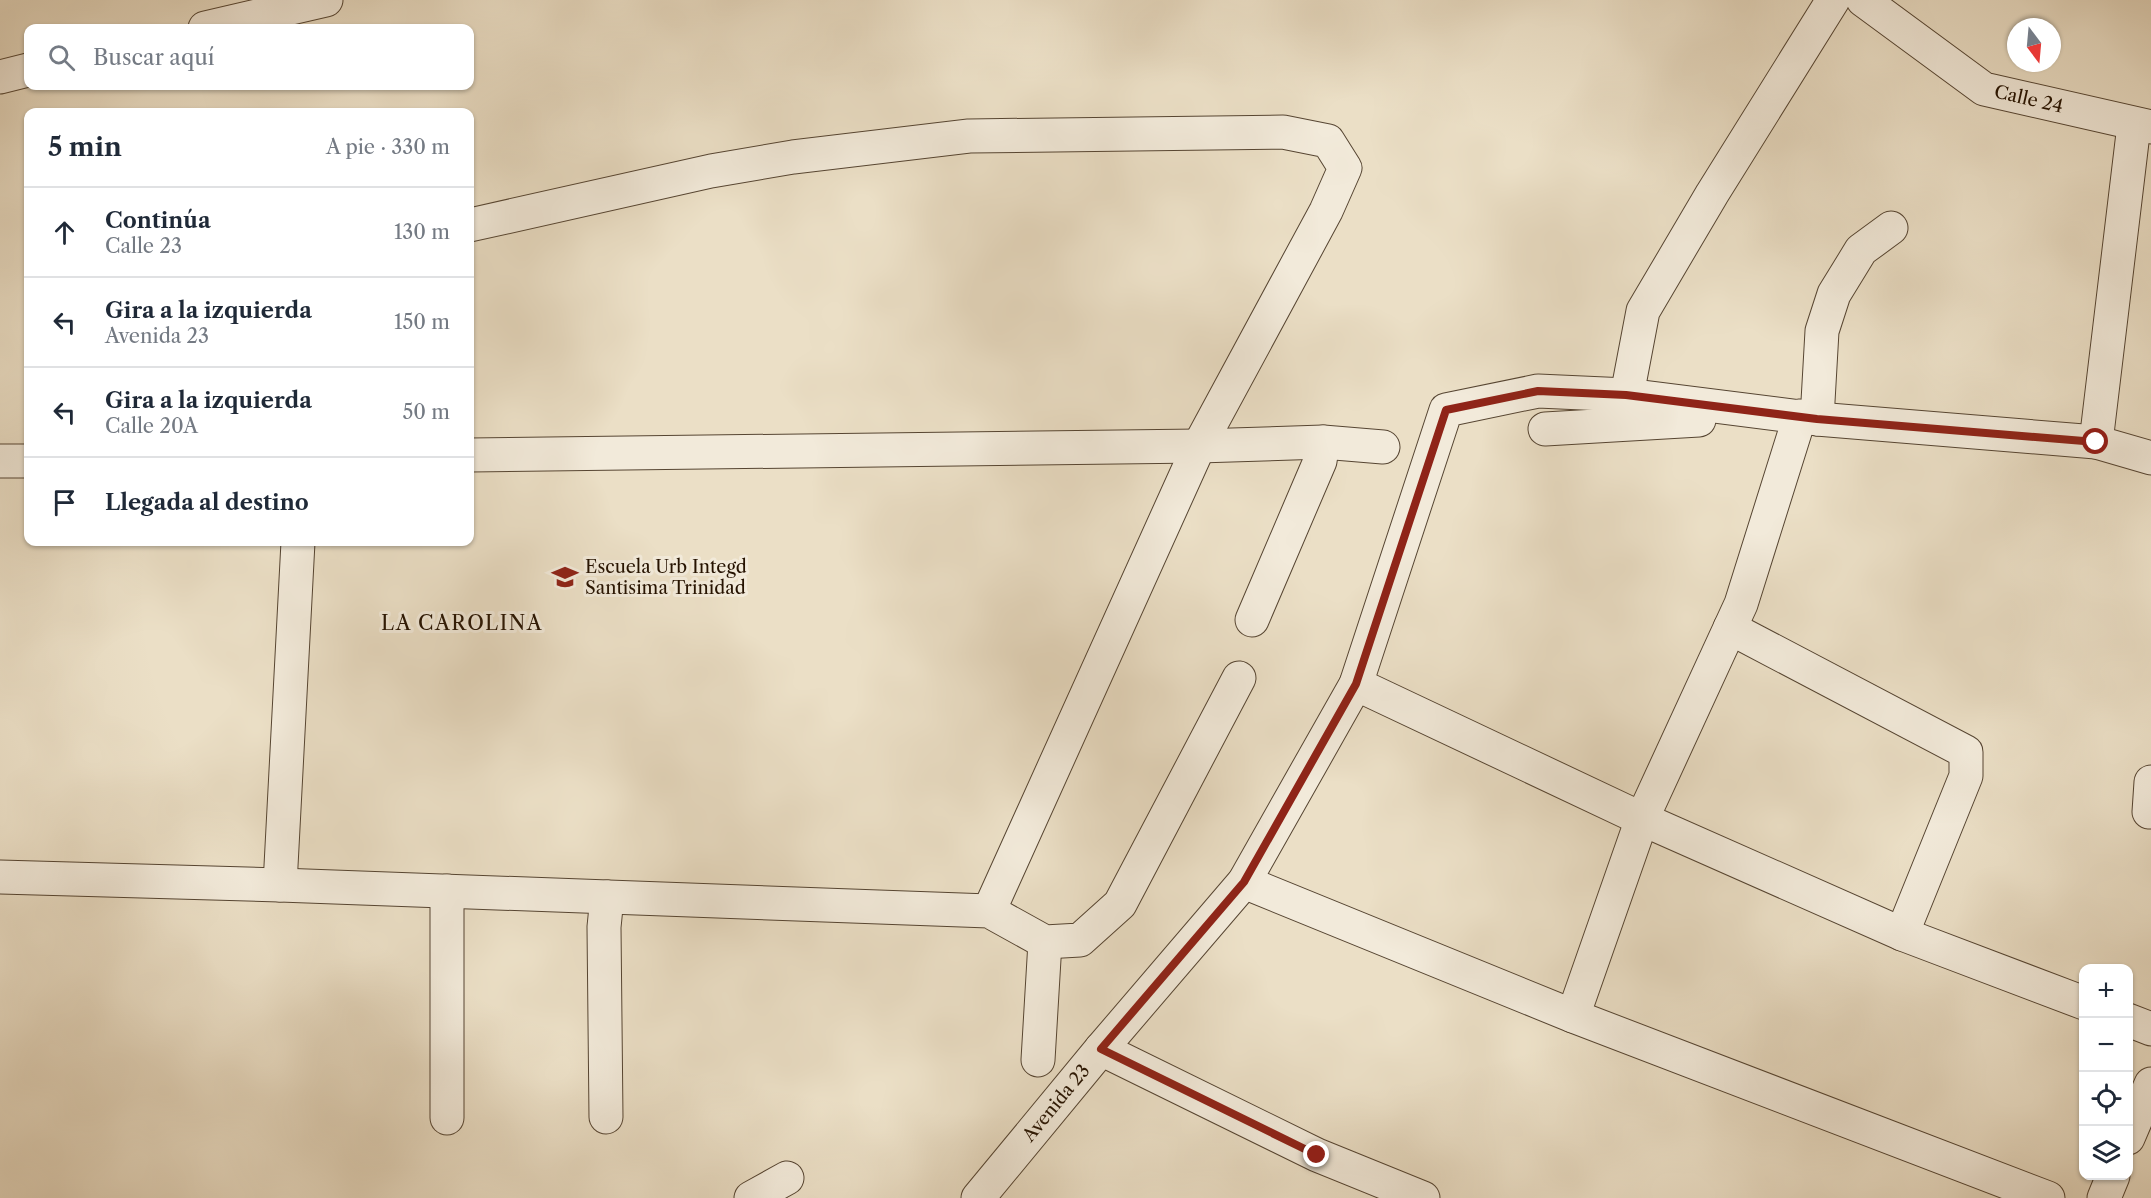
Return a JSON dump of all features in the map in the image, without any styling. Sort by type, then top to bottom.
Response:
[{"type":"street","points":[[222,24],[326,0]]},
{"type":"street","points":[[1833,0],[1643,311],[1626,395],[1809,418],[2096,442],[2151,458]]},
{"type":"street","name":"Calle 24","points":[[1863,0],[1984,89],[2143,126]]},
{"type":"street","points":[[0,77],[24,71]]},
{"type":"street","points":[[2096,442],[2143,126]]},
{"type":"street","points":[[474,224],[723,169],[793,157],[969,136],[1283,132],[1328,141],[1345,168],[1326,211],[1199,446],[989,911]]},
{"type":"street","points":[[1573,1016],[1642,819],[1741,604],[1809,418],[1822,331],[1834,294],[1861,250],[1891,228]]},
{"type":"street","name":"Avenida 23","points":[[978,1198],[1101,1049],[1244,882],[1356,684],[1446,410],[1538,391],[1626,395]]},
{"type":"street","points":[[1545,429],[1735,419],[1760,412]]},
{"type":"street","points":[[1252,620],[1320,461],[1323,442]]},
{"type":"street","points":[[474,455],[1199,446],[1323,442],[1383,447]]},
{"type":"street","points":[[0,462],[24,461]]},
{"type":"street","points":[[280,885],[298,546]]},
{"type":"street","points":[[1730,628],[1966,752],[1966,776],[1902,934]]},
{"type":"street","points":[[0,878],[280,885],[989,911],[1045,942],[1080,940],[1120,904],[1239,678]]},
{"type":"street","points":[[1356,684],[1642,819],[1902,934],[2079,1001]]},
{"type":"street","points":[[1244,882],[1573,1016],[2048,1198]]},
{"type":"street","points":[[447,891],[447,1118]]},
{"type":"street","points":[[606,1117],[604,927],[607,897]]},
{"type":"street","points":[[1038,1060],[1045,942]]},
{"type":"street","points":[[2133,1022],[2151,1029]]},
{"type":"street","points":[[1101,1049],[1317,1155],[1423,1198]]},
{"type":"street","points":[[2133,1126],[2151,1084]]},
{"type":"street","points":[[751,1198],[787,1178]]},
{"type":"street","points":[[2104,1198],[2111,1180]]},
{"type":"place","name":"Escuela Urb Integd Santisima Trinidad","points":[[565,577]]},
{"type":"district","name":"LA CAROLINA","points":[[462,623]]},
{"type":"route","points":[[1317,1155],[1101,1049],[1244,882],[1356,684],[1446,410],[1538,391],[1626,395],[1817,419],[2096,442]]}]
